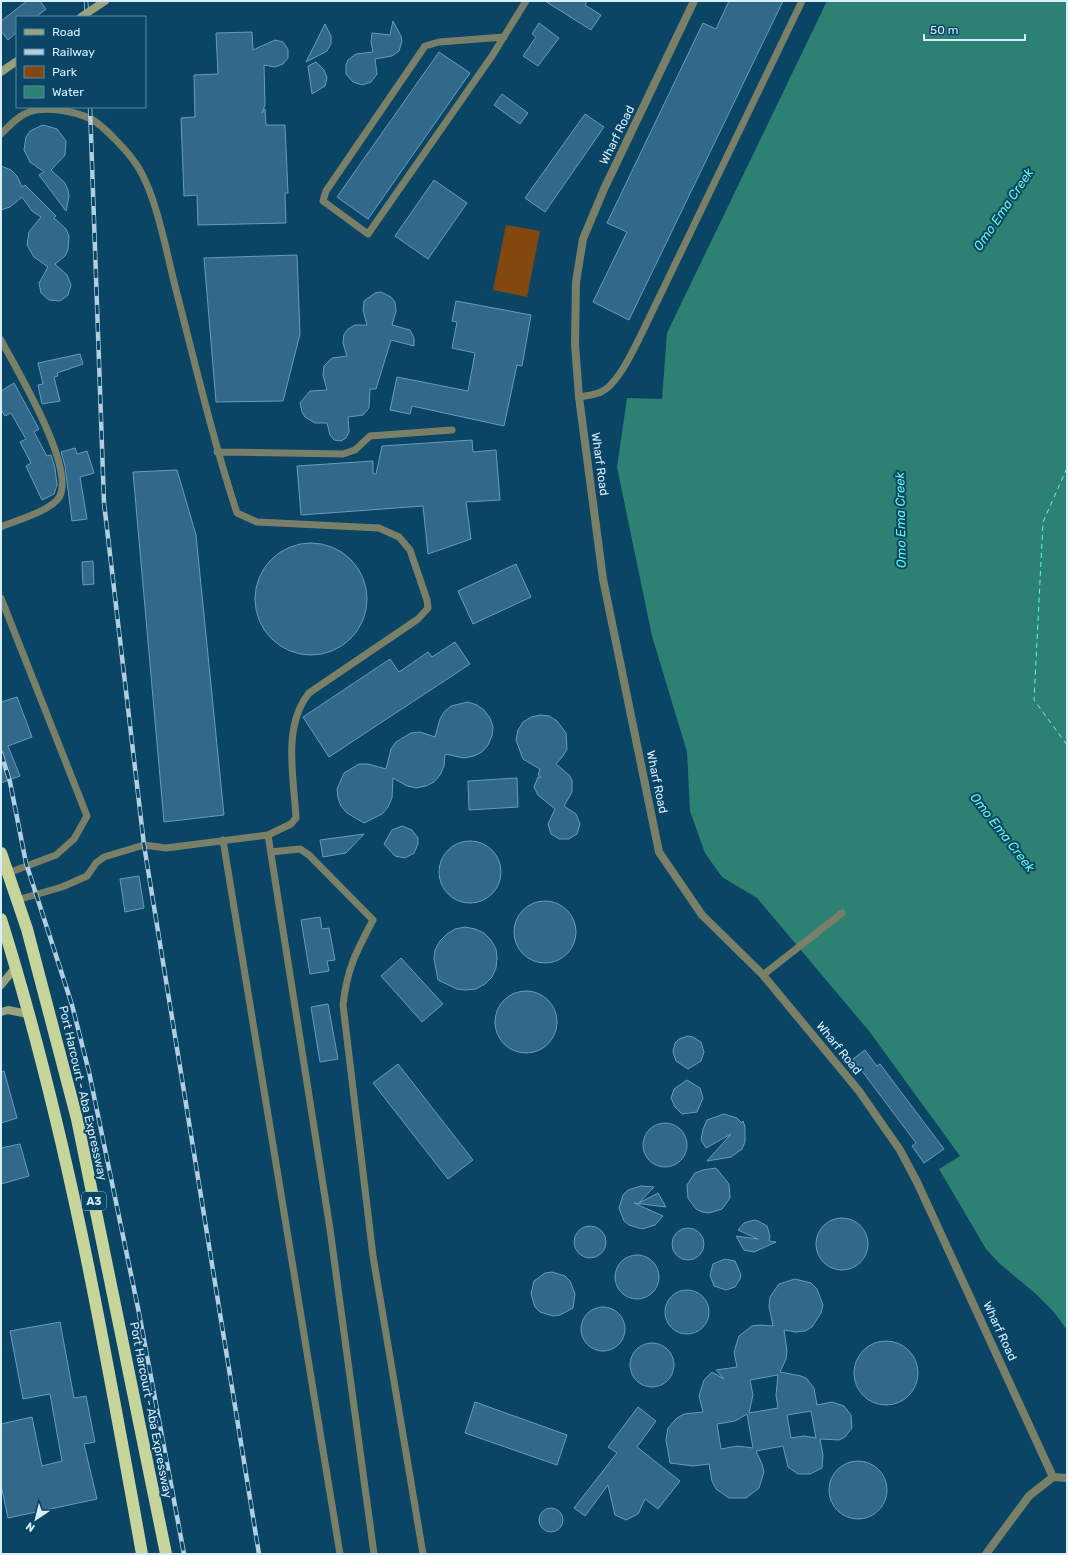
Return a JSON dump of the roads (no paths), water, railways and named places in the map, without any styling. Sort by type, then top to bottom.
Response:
[{"type":"highway","name":"Port Harcourt - Aba Expressway","points":[[1,853],[17,900],[44,993],[77,1118],[166,1554]]},
{"type":"highway","name":"A3","points":[[1,919],[50,1090],[100,1320],[142,1554]]},
{"type":"street","points":[[82,16],[105,1]]},
{"type":"street","name":"Wharf Road","points":[[694,1],[604,189],[583,239],[576,282],[575,344],[579,397],[603,579],[659,852],[702,915],[763,974],[859,1091],[900,1150],[1054,1476]]},
{"type":"street","points":[[1,72],[16,61]]},
{"type":"street","points":[[1,985],[16,967]]},
{"type":"street","points":[[1,1012],[8,1010],[28,1014]]},
{"type":"street","points":[[986,1554],[1029,1496],[1054,1476],[1067,1478]]},
{"type":"lane","points":[[504,37],[439,42],[426,46],[331,184],[322,201],[368,234],[492,56],[504,37],[526,1]]},
{"type":"lane","points":[[579,397],[601,392],[613,381],[624,366],[639,339],[802,1]]},
{"type":"lane","points":[[1,134],[16,120],[29,112],[51,109],[90,119],[99,124],[136,164],[148,187],[217,452],[237,513],[257,522],[379,528],[398,537],[410,550],[427,600],[428,608],[418,619],[309,693],[300,704],[295,718],[292,742],[296,818],[291,824],[268,835],[166,848],[144,845],[104,857],[96,863],[87,876],[62,887],[17,900]]},
{"type":"lane","points":[[1,340],[48,428],[63,480],[59,498],[47,508],[1,527]]},
{"type":"lane","points":[[217,452],[343,454],[355,450],[370,436],[452,430]]},
{"type":"lane","points":[[1,598],[87,816],[74,838],[56,855],[8,873]]},
{"type":"lane","points":[[268,835],[330,1229],[374,1554]]},
{"type":"lane","points":[[223,840],[340,1554]]},
{"type":"lane","points":[[271,852],[300,849],[309,855],[373,920],[352,960],[343,1005],[373,1256],[423,1554]]},
{"type":"lane","points":[[763,974],[842,913]]},
{"type":"water","name":"Omo Ema Creek","points":[[827,1],[1067,1],[1067,1330],[1053,1311],[1036,1294],[1000,1264],[986,1249],[939,1169],[960,1156],[869,1031],[757,898],[722,877],[705,853],[690,811],[687,752],[652,636],[617,467],[627,398],[662,399],[667,333]]},
{"type":"railway","points":[[86,1],[87,16]]},
{"type":"railway","points":[[90,108],[104,503],[144,845],[259,1554]]},
{"type":"railway","points":[[1,753],[10,782],[26,863],[72,1005],[89,1072],[139,1313],[184,1554]]}]
